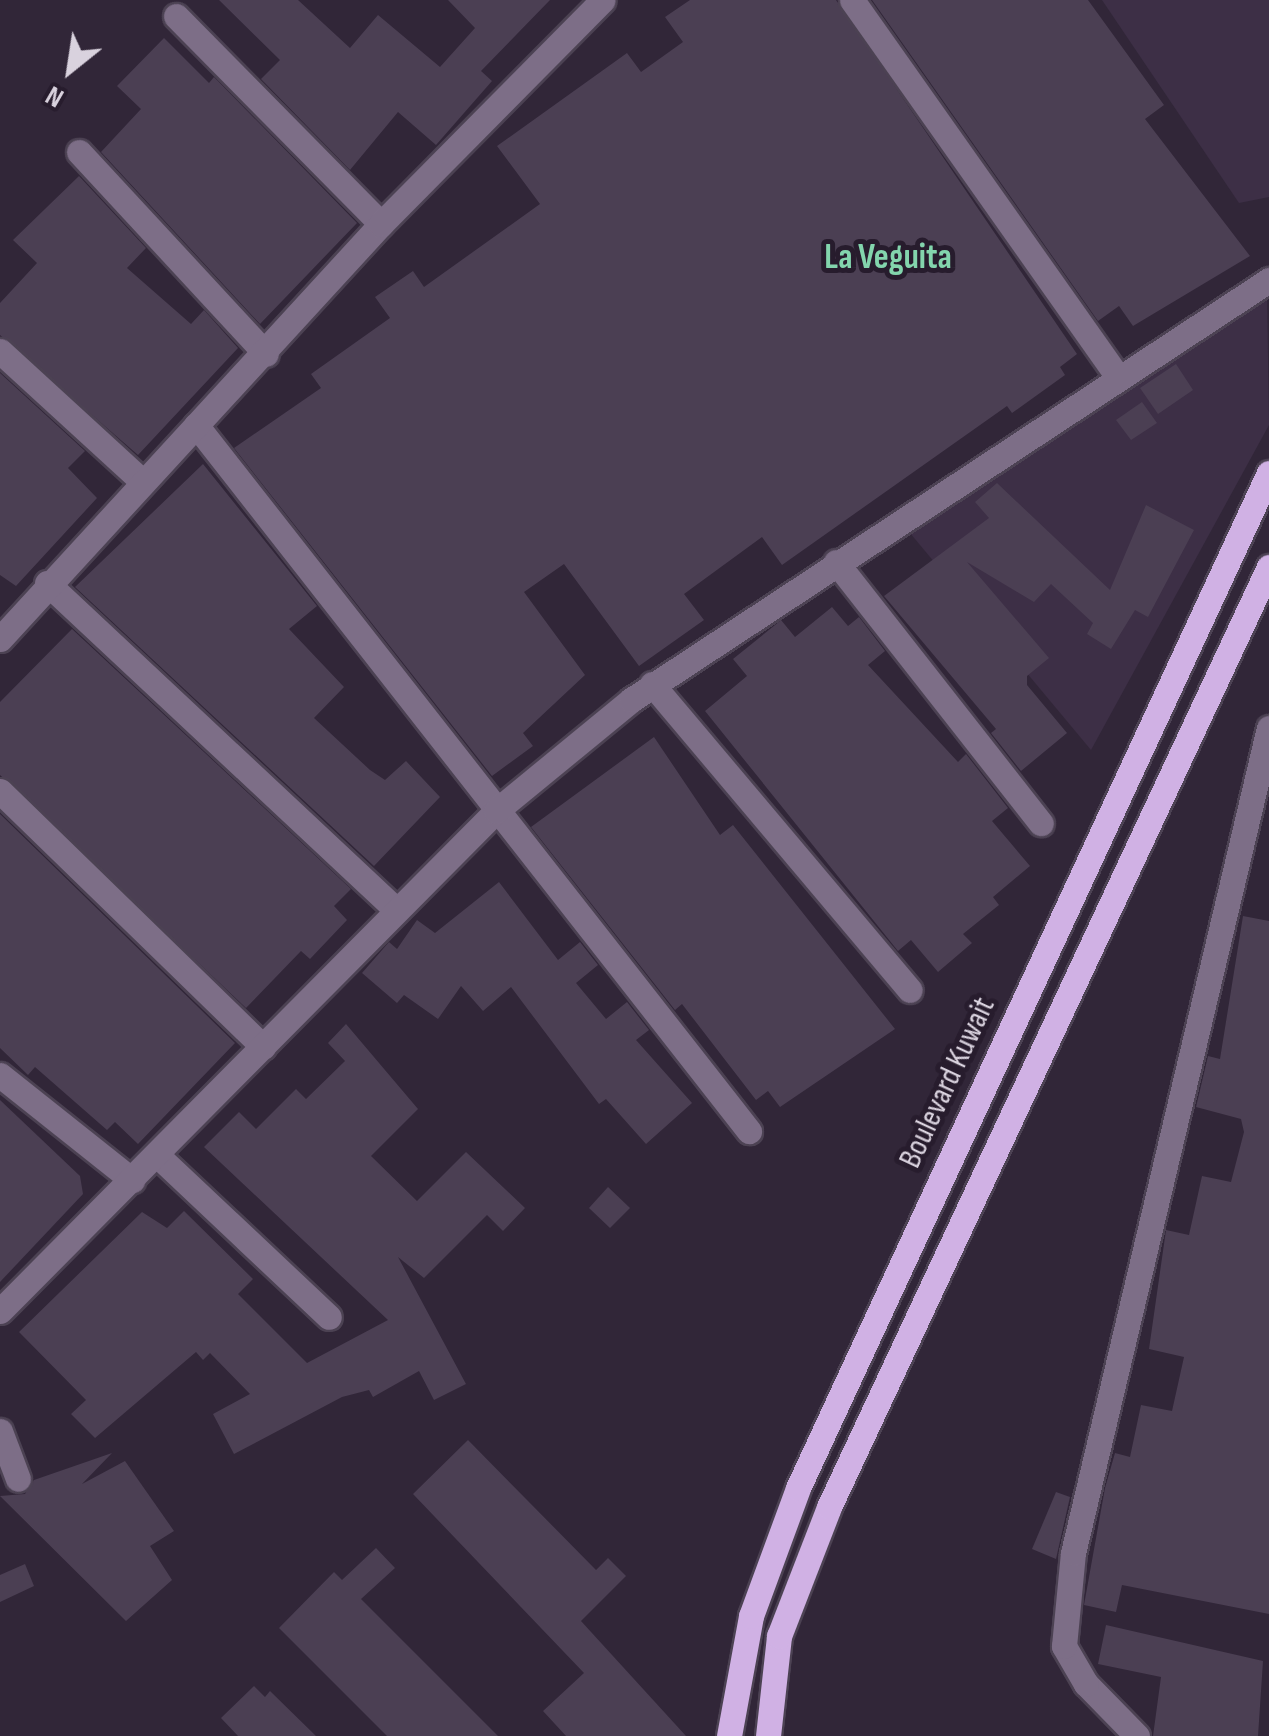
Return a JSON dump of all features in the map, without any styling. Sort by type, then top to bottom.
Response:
[{"type":"main road","name":"Boulevard Kuwait","points":[[729,1736],[751,1616],[798,1488],[1269,473]]},
{"type":"main road","points":[[768,1736],[779,1636],[829,1507],[1269,567]]},
{"type":"street","points":[[0,639],[141,480],[266,354],[381,224],[603,0]]},
{"type":"street","points":[[852,0],[1117,376]]},
{"type":"street","points":[[176,16],[381,224]]},
{"type":"street","points":[[79,152],[266,354]]},
{"type":"street","points":[[0,1311],[496,812],[652,684],[1269,280]]},
{"type":"street","points":[[0,351],[141,480]]},
{"type":"street","points":[[196,424],[749,1131]]},
{"type":"street","points":[[836,562],[1041,823]]},
{"type":"street","points":[[48,583],[397,910]]},
{"type":"street","points":[[652,684],[910,990]]},
{"type":"street","points":[[1138,1736],[1086,1684],[1064,1646],[1073,1552],[1269,728]]},
{"type":"street","points":[[0,791],[264,1047]]},
{"type":"street","points":[[0,1075],[132,1180]]},
{"type":"street","points":[[157,1155],[329,1317]]},
{"type":"street","points":[[0,1431],[18,1478]]},
{"type":"shaded area","points":[[1102,0],[1269,0],[1269,197],[1239,203]]},
{"type":"shaded area","points":[[1267,292],[1269,425],[1091,750],[910,533]]},
{"type":"building","points":[[219,0],[298,0],[350,48],[378,15],[440,67],[475,28],[448,0],[550,0],[481,71],[492,81],[436,145],[398,112],[350,170],[261,79],[280,60]]},
{"type":"building","points":[[690,0],[836,0],[1077,354],[1060,367],[1065,375],[1012,413],[1007,406],[782,565],[762,537],[684,594],[704,620],[639,666],[564,564],[524,592],[585,675],[523,733],[533,746],[492,776],[234,448],[321,388],[311,374],[390,318],[375,297],[413,271],[424,287],[540,204],[497,146],[627,53],[641,72],[683,42],[665,17]]},
{"type":"building","points":[[872,0],[1088,0],[1164,105],[1145,119],[1250,256],[1133,326],[1119,306],[1098,321]]},
{"type":"building","points":[[164,38],[209,83],[214,77],[357,223],[260,324],[101,152],[141,109],[117,86]]},
{"type":"building","points":[[79,176],[146,248],[127,268],[191,324],[204,310],[238,348],[138,455],[0,335],[0,303],[37,263],[13,240]]},
{"type":"building","points":[[1176,364],[1193,390],[1158,414],[1140,388]]},
{"type":"building","points":[[0,373],[85,451],[68,468],[97,498],[16,586],[0,575]]},
{"type":"building","points":[[1142,402],[1157,423],[1131,440],[1116,420]]},
{"type":"building","points":[[203,464],[317,606],[289,629],[344,687],[314,718],[385,780],[406,761],[440,797],[374,866],[75,587]]},
{"type":"building","points":[[997,483],[1110,590],[1146,505],[1194,530],[1148,617],[1135,610],[1111,649],[1087,634],[1093,623],[1051,584],[1034,602],[967,562],[1049,658],[1027,676],[1027,685],[1067,733],[1021,771],[991,733],[996,729],[884,596],[989,518],[975,502]]},
{"type":"building","points":[[832,607],[848,626],[859,617],[885,651],[868,665],[958,762],[966,754],[1008,808],[992,821],[1030,866],[993,897],[999,905],[963,934],[972,943],[938,972],[911,940],[898,951],[705,711],[747,676],[733,659],[781,620],[795,637]]},
{"type":"building","points":[[72,629],[351,889],[334,906],[347,920],[310,959],[301,951],[246,1008],[0,775],[0,702]]},
{"type":"building","points":[[654,737],[720,835],[733,825],[895,1029],[780,1107],[768,1091],[756,1100],[682,1004],[675,1010],[531,827]]},
{"type":"building","points":[[0,814],[235,1043],[138,1144],[115,1122],[107,1130],[35,1067],[28,1075],[0,1048]]},
{"type":"building","points":[[499,882],[558,960],[580,942],[598,965],[576,983],[606,1019],[627,1002],[649,1030],[636,1040],[692,1103],[646,1144],[606,1099],[599,1104],[511,987],[483,1011],[461,986],[438,1019],[404,995],[397,1003],[362,973],[389,942],[397,949],[417,920],[435,933]]},
{"type":"building","points":[[1243,916],[1269,921],[1269,1614],[1122,1585],[1116,1612],[1084,1605],[1105,1488],[1115,1453],[1130,1457],[1141,1405],[1172,1411],[1184,1357],[1149,1349],[1166,1230],[1189,1235],[1202,1176],[1231,1182],[1244,1132],[1241,1119],[1196,1107],[1208,1056],[1220,1059]]},
{"type":"building","points":[[346,1024],[418,1109],[371,1156],[417,1201],[466,1152],[525,1208],[503,1231],[487,1215],[424,1278],[398,1257],[466,1384],[434,1400],[419,1371],[373,1397],[369,1390],[342,1397],[234,1454],[213,1414],[250,1394],[210,1353],[203,1360],[196,1352],[95,1438],[71,1414],[86,1400],[19,1332],[142,1212],[167,1228],[184,1211],[253,1279],[238,1294],[307,1363],[388,1320],[204,1147],[239,1112],[256,1129],[296,1089],[306,1099],[345,1061],[328,1043]]},
{"type":"building","points":[[0,1100],[80,1176],[83,1194],[0,1282]]},
{"type":"building","points":[[608,1187],[630,1208],[610,1228],[589,1208]]},
{"type":"building","points":[[468,1440],[596,1570],[608,1558],[626,1576],[581,1621],[686,1736],[566,1736],[543,1711],[584,1673],[413,1494]]},
{"type":"building","points":[[112,1453],[82,1484],[125,1461],[174,1531],[150,1546],[172,1580],[126,1621],[0,1496],[25,1494],[34,1480]]},
{"type":"building","points":[[1056,1492],[1070,1497],[1056,1559],[1032,1549]]},
{"type":"building","points":[[376,1548],[395,1568],[361,1599],[498,1736],[387,1736],[279,1628],[334,1572],[342,1580]]},
{"type":"building","points":[[25,1564],[34,1586],[0,1602],[0,1575]]},
{"type":"building","points":[[1106,1625],[1263,1661],[1258,1736],[1153,1736],[1161,1677],[1098,1664]]},
{"type":"building","points":[[254,1686],[265,1697],[270,1691],[316,1736],[238,1736],[221,1718]]},
{"type":"district","name":"La Veguita","points":[[888,258]]}]
